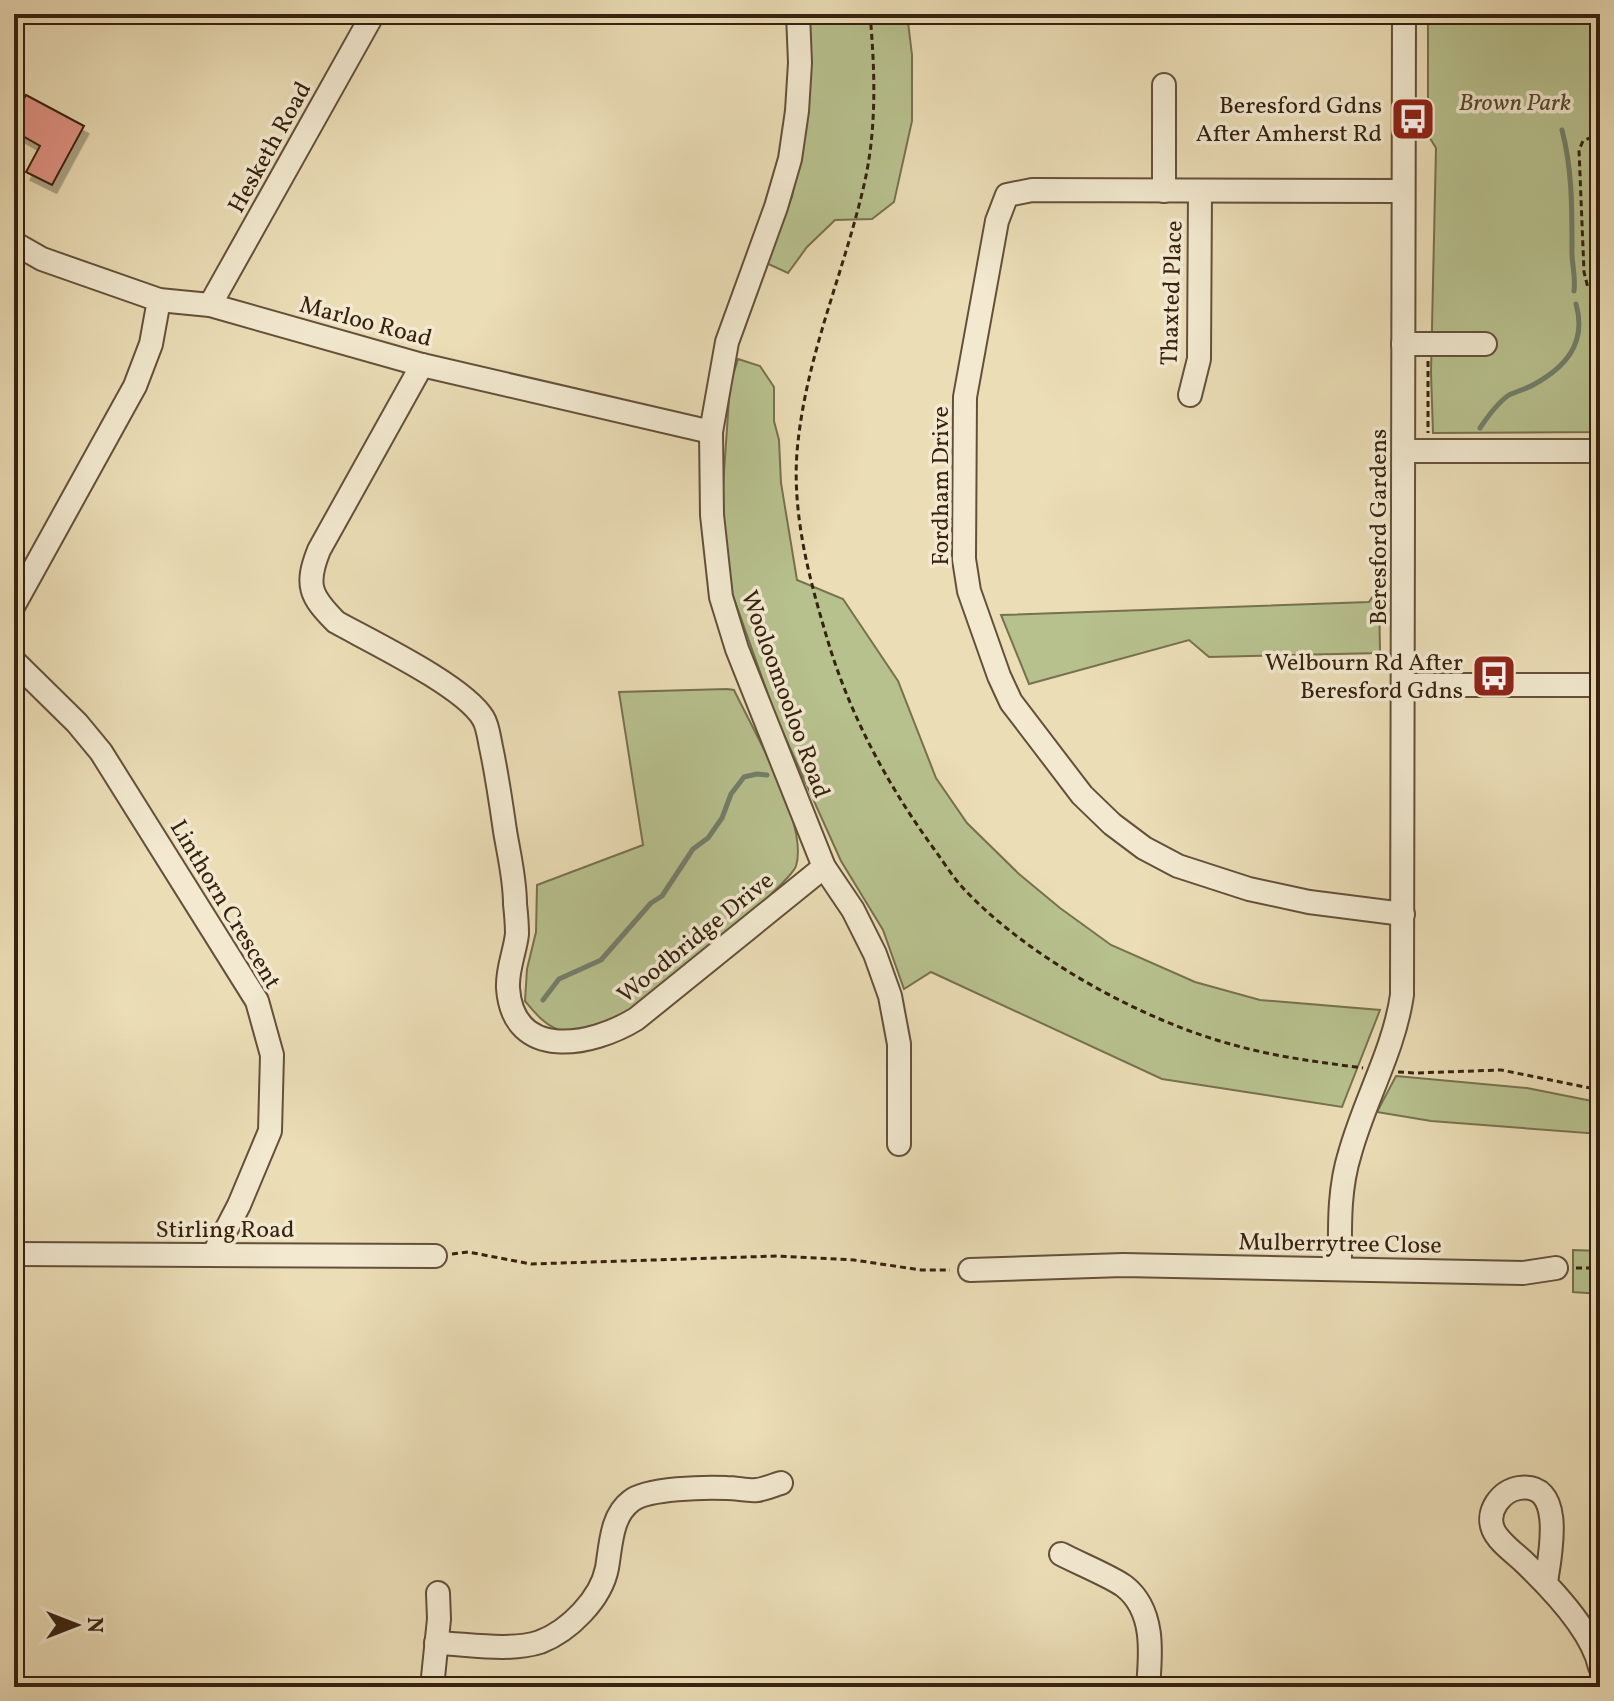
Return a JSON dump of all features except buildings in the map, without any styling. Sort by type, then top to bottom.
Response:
[{"type":"street","name":"Hesketh Road","points":[[210,305],[373,14]]},
{"type":"street","name":"Wooloomooloo Road","points":[[798,14],[800,63],[790,159],[727,342],[711,432],[712,515],[721,597],[737,649],[824,867],[853,910],[875,954],[890,996],[899,1044],[899,1144]]},
{"type":"street","name":"Beresford Gardens","points":[[1340,1269],[1340,1200],[1347,1164],[1398,1020],[1402,995],[1404,14]]},
{"type":"street","points":[[1164,85],[1164,191]]},
{"type":"street","name":"Fordham Drive","points":[[1403,191],[1020,190],[1007,195],[1001,207],[965,397],[963,532],[969,591],[1011,702],[1082,795],[1112,824],[1144,848],[1178,866],[1213,879],[1309,902],[1403,914]]},
{"type":"street","name":"Thaxted Place","points":[[1190,395],[1199,359],[1200,191]]},
{"type":"street","name":"Marloo Road","points":[[14,243],[42,259],[159,300],[210,305],[422,365],[711,432]]},
{"type":"street","points":[[14,605],[135,386],[151,344],[159,300]]},
{"type":"street","points":[[1403,344],[1485,344]]},
{"type":"street","name":"Woodbridge Drive","points":[[422,365],[319,550],[311,569],[310,589],[321,607],[336,622],[460,692],[484,719],[494,759],[515,889],[517,935],[508,988],[511,1005],[521,1026],[550,1041],[601,1037],[620,1029],[824,867]]},
{"type":"street","points":[[1404,451],[1600,451]]},
{"type":"street","name":"Linthorn Crescent","points":[[14,661],[77,723],[101,752],[257,1001],[272,1055],[270,1131],[239,1205],[213,1255]]},
{"type":"street","points":[[1404,685],[1600,685]]},
{"type":"street","name":"Stirling Road","points":[[14,1254],[435,1256]]},
{"type":"street","name":"Mulberrytree Close","points":[[970,1270],[1123,1265],[1523,1273],[1556,1268]]},
{"type":"street","points":[[436,1643],[513,1646],[540,1642],[573,1620],[595,1599],[606,1572],[611,1536],[620,1511],[633,1498],[660,1492],[723,1487],[758,1490],[781,1483]]},
{"type":"street","points":[[1061,1554],[1124,1586],[1145,1613],[1150,1638],[1148,1687]]},
{"type":"street","points":[[1546,1582],[1587,1637],[1600,1667]]},
{"type":"street","points":[[432,1687],[439,1619],[438,1593]]},
{"type":"path","points":[[1600,145],[1590,138],[1583,141],[1579,150],[1584,272],[1588,288],[1595,291],[1600,286]]},
{"type":"path","points":[[1428,344],[1428,451]]},
{"type":"path","points":[[435,1256],[468,1252],[531,1264],[777,1256],[854,1260],[921,1270],[970,1270]]},
{"type":"path","points":[[1556,1268],[1600,1268]]},
{"type":"green space","points":[[809,14],[907,14],[912,55],[912,121],[894,202],[872,219],[835,220],[807,247],[788,273],[764,262],[792,197],[809,99]]},
{"type":"green space","name":"Brown Park","points":[[1428,14],[1600,14],[1600,432],[1433,433],[1431,373],[1436,148],[1428,135]]},
{"type":"green space","points":[[738,359],[760,366],[774,387],[774,421],[779,440],[781,483],[797,580],[843,599],[898,681],[936,778],[967,823],[1019,874],[1111,945],[1195,982],[1260,1000],[1380,1010],[1342,1107],[1162,1079],[931,972],[904,989],[883,930],[841,861],[776,717],[731,590],[721,515],[730,385]]},
{"type":"green space","points":[[1379,587],[1380,653],[1209,657],[1189,640],[1029,684],[1001,615],[1369,602]]},
{"type":"green space","points":[[734,690],[787,802],[798,848],[796,866],[744,919],[636,1008],[616,1020],[584,1030],[569,1032],[551,1026],[525,1001],[527,969],[536,932],[537,885],[643,845],[619,692]]},
{"type":"green space","points":[[1396,1076],[1527,1088],[1597,1102],[1600,1103],[1600,1134],[1431,1121],[1377,1112]]},
{"type":"green space","points":[[1573,1250],[1600,1251],[1600,1294],[1573,1292]]},
{"type":"waterway","points":[[1562,130],[1571,188],[1574,291]]},
{"type":"waterway","points":[[1480,428],[1505,398],[1545,378],[1564,362],[1579,331],[1576,304]]},
{"type":"waterway","points":[[543,1000],[559,979],[601,960],[651,903],[662,896],[693,849],[708,838],[722,818],[731,794],[744,777],[767,775]]},
{"type":"place","name":"Beresford Gdns After Amherst Rd","points":[[1413,119]]},
{"type":"place","name":"Welbourn Rd After Beresford Gdns","points":[[1494,676]]}]
